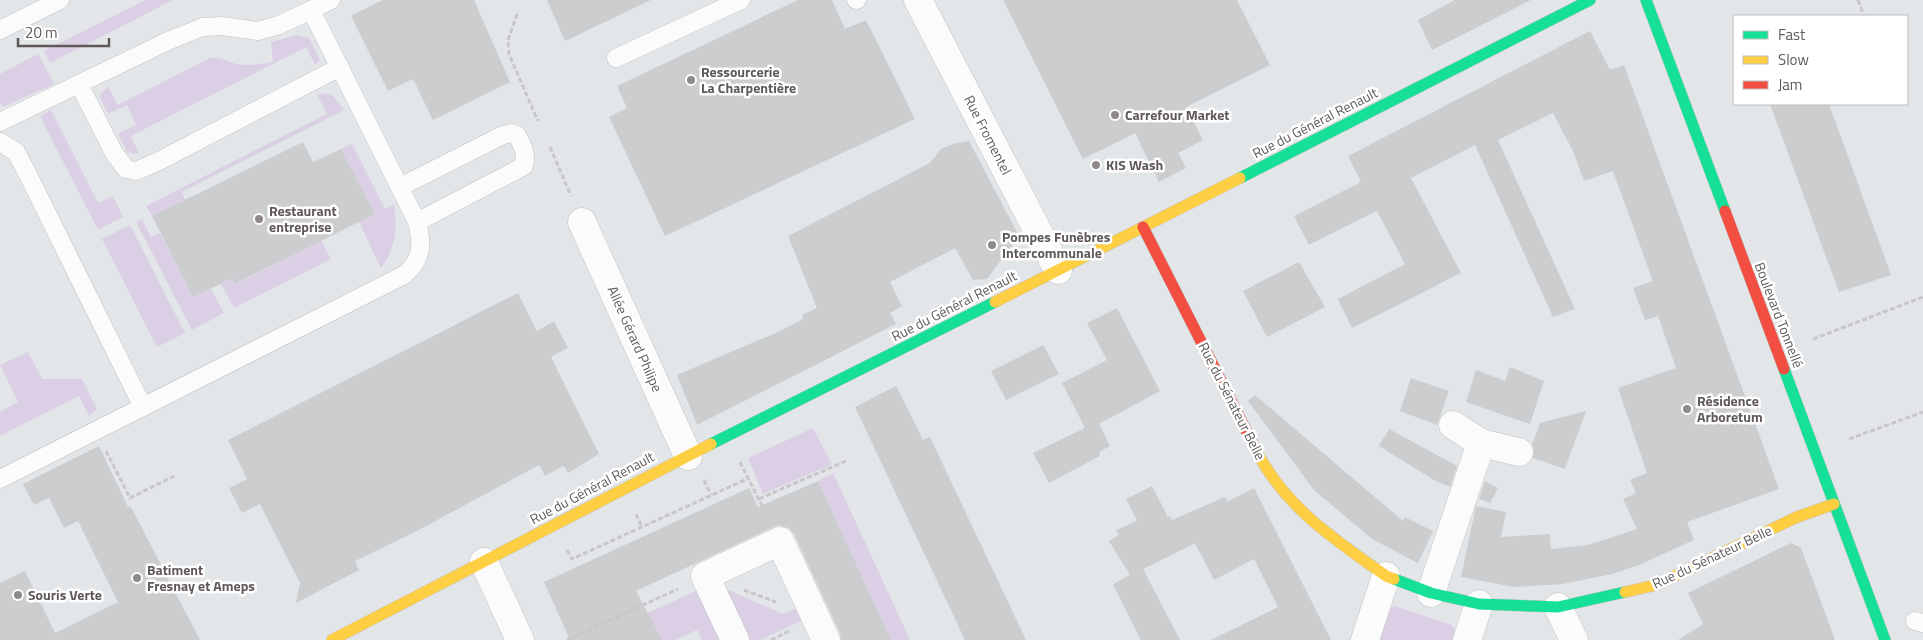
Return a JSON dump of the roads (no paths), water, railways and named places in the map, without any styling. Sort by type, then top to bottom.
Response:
[{"type":"street","name":"Rue Fromentel","points":[[918,0],[1058,270]]},
{"type":"street","name":"Rue du Général Renault","points":[[332,640],[484,562],[695,466],[1058,270],[1590,0]]},
{"type":"street","name":"Boulevard Tonnellé","points":[[1646,0],[1885,640]]},
{"type":"street","name":"Allée Gérard Philipe","points":[[582,222],[695,466]]},
{"type":"street","name":"Rue du Sénateur Belle","points":[[1143,227],[1261,461],[1299,510],[1322,530],[1386,576],[1431,593],[1479,604],[1558,607],[1656,585],[1797,517],[1834,504]]},
{"type":"street","points":[[1453,425],[1481,444],[1520,452]]},
{"type":"street","points":[[1431,593],[1481,444]]},
{"type":"street","points":[[735,640],[705,576],[780,541],[826,640]]},
{"type":"street","points":[[484,562],[520,640]]},
{"type":"street","points":[[1365,640],[1386,576]]},
{"type":"street","points":[[1467,640],[1479,604]]},
{"type":"street","points":[[1558,607],[1574,640]]},
{"type":"lane","points":[[0,30],[60,0]]},
{"type":"lane","points":[[0,122],[170,40],[203,27],[222,26],[258,31],[279,25],[331,0]]},
{"type":"lane","points":[[616,58],[741,0]]},
{"type":"lane","points":[[0,479],[404,276],[414,267],[420,251],[420,235],[417,222],[311,10]]},
{"type":"lane","points":[[79,84],[114,152],[126,169],[136,171],[158,162],[340,67]]},
{"type":"lane","points":[[400,187],[504,135],[512,133],[517,135],[525,150],[524,166],[417,222]]},
{"type":"lane","points":[[0,142],[16,152],[144,407]]},
{"type":"place","name":"Ressourcerie La Charpentière","points":[[691,80]]},
{"type":"place","name":"Carrefour Market","points":[[1115,115]]},
{"type":"place","name":"KIS Wash","points":[[1096,165]]},
{"type":"place","name":"Restaurant entreprise","points":[[259,219]]},
{"type":"place","name":"Pompes Funèbres Intercommunale","points":[[992,245]]},
{"type":"place","name":"Résidence Arboretum","points":[[1687,409]]},
{"type":"place","name":"Batiment Fresnay et Ameps","points":[[137,578]]},
{"type":"place","name":"Souris Verte","points":[[18,595]]}]
